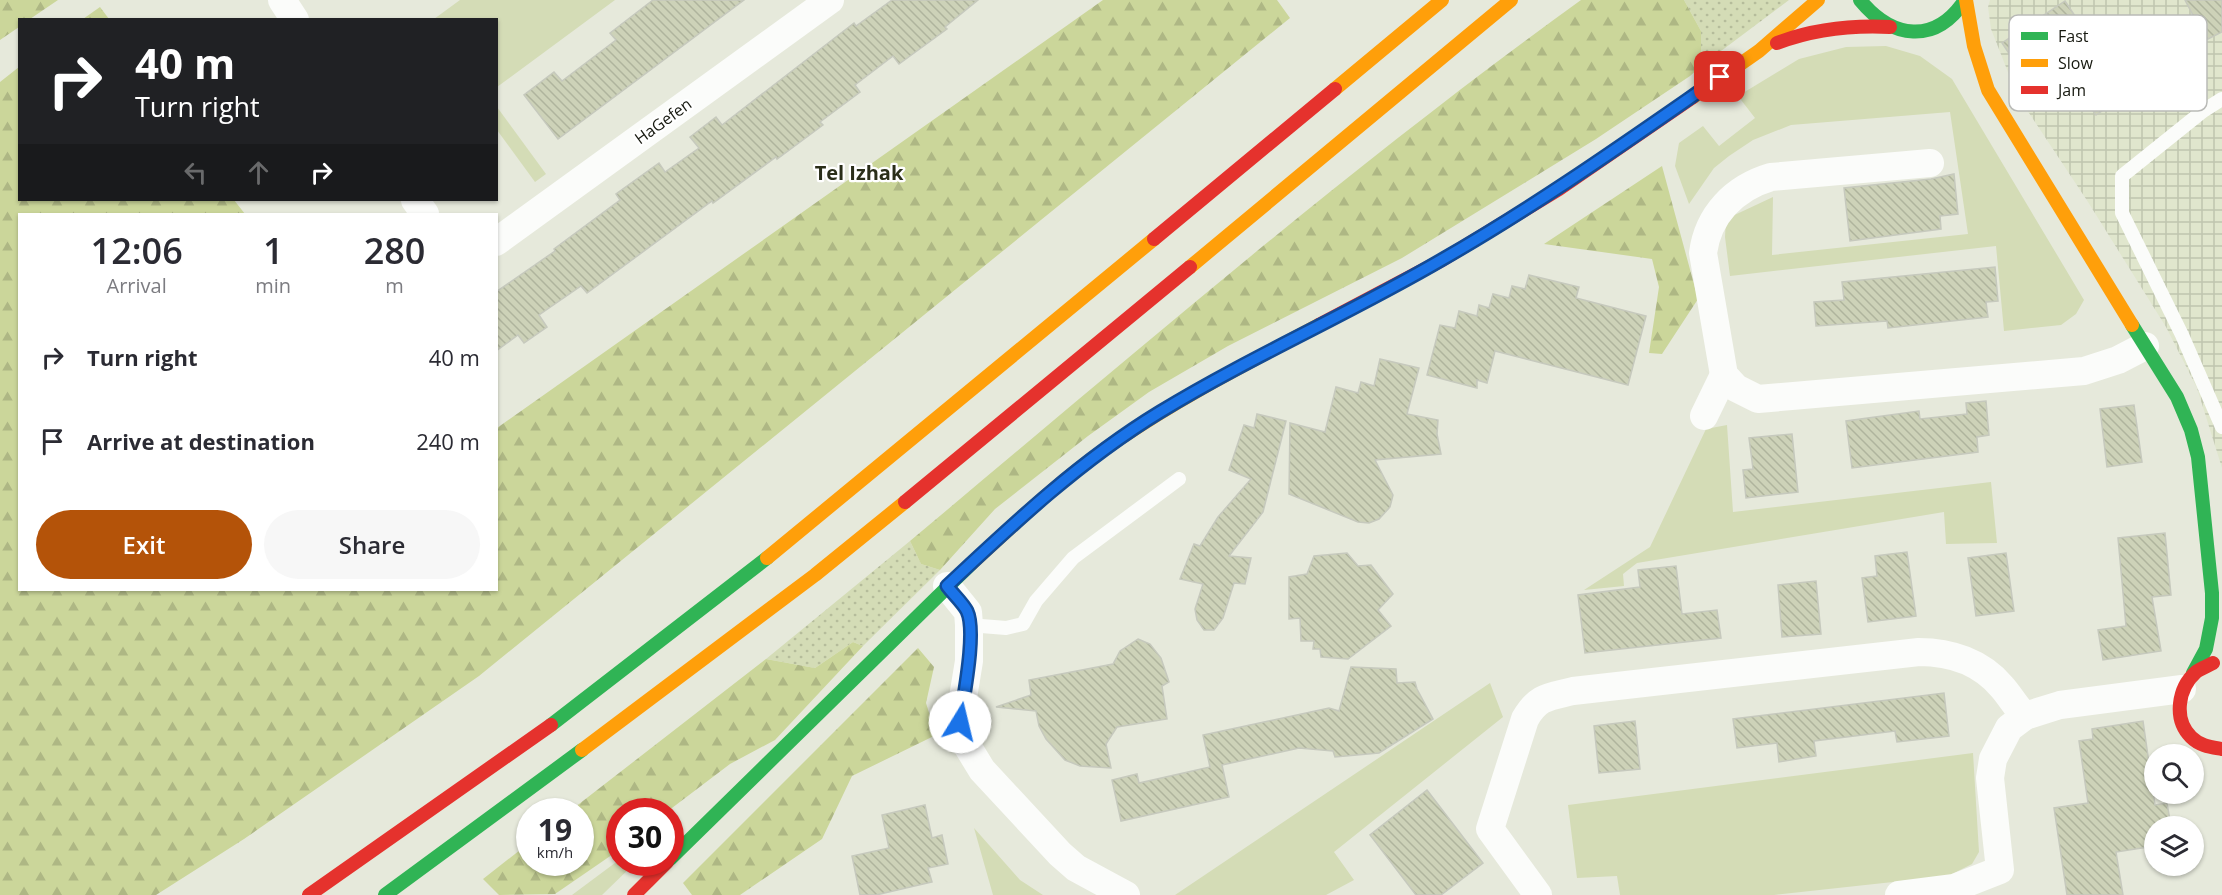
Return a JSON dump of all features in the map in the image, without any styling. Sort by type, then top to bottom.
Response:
[{"type":"main road","points":[[309,895],[540,733],[795,536],[1442,0]]},
{"type":"main road","points":[[385,895],[516,800],[815,575],[1511,0]]},
{"type":"main road","points":[[684,845],[947,586],[1049,492],[1129,432],[1203,387],[1394,286],[1498,227],[1568,183],[1759,51],[1818,0]]},
{"type":"main road","points":[[1860,0],[1867,12],[1881,23],[1898,30],[1917,32],[1935,28],[1950,19],[1966,0]]},
{"type":"main road","points":[[1966,0],[1969,29],[1977,61],[1988,90]]},
{"type":"main road","points":[[1759,51],[1791,37],[1833,27],[1860,25],[1890,27]]},
{"type":"main road","points":[[1917,32],[1933,40]]},
{"type":"main road","points":[[1966,65],[1988,90],[2176,397],[2191,430],[2198,457],[2212,606],[2206,649],[2179,701],[2182,723],[2196,741],[2220,756]]},
{"type":"main road","points":[[2212,606],[2222,635]]},
{"type":"main road","points":[[2188,681],[2211,663],[2222,662]]},
{"type":"main road","points":[[634,895],[653,876]]},
{"type":"street","points":[[282,0],[294,18]]},
{"type":"street","name":"HaGefen","points":[[498,241],[830,0]]},
{"type":"street","points":[[1930,163],[1771,177],[1757,181],[1741,190],[1723,205],[1712,222],[1705,239],[1703,253],[1724,375],[1736,388],[1758,399],[2084,371],[2118,360],[2145,346]]},
{"type":"street","points":[[1704,416],[1724,375]]},
{"type":"street","points":[[947,586],[968,612],[969,661],[960,734],[982,770],[1059,854],[1076,868],[1126,895]]},
{"type":"street","points":[[1538,895],[1491,829],[1525,719],[1532,706],[1542,700],[1573,691],[1919,652],[1937,652],[1956,656],[1974,664],[1991,676],[2025,716]]},
{"type":"street","points":[[1899,895],[1954,888],[2000,870],[1989,778],[1993,759],[2009,728],[2025,716],[2060,705],[2188,681]]},
{"type":"lane","points":[[2207,108],[2222,99]]},
{"type":"lane","points":[[2203,111],[2122,177],[2122,213],[2182,335],[2222,427]]},
{"type":"lane","points":[[969,625],[1005,628],[1023,624],[1036,601],[1072,558],[1179,479]]},
{"type":"shaded area","points":[[460,0],[615,0],[498,86],[498,18],[435,18]]},
{"type":"shaded area","points":[[1684,0],[1789,0],[1701,66],[1701,31]]},
{"type":"shaded area","points":[[1990,0],[2222,0],[2222,468],[2197,388],[2166,327],[2028,111],[2207,111],[2207,15],[2009,15],[2009,75],[1991,29],[1988,7]]},
{"type":"shaded area","points":[[1886,46],[1920,56],[1952,79],[2084,300],[2076,314],[2061,325],[2004,331],[1996,246],[1730,276],[1725,237],[1726,219],[1773,197],[1772,255],[1968,234],[1950,112],[1791,125],[1753,140],[1729,156],[1714,168],[1689,204],[1675,166],[1679,143],[1703,126],[1719,146],[1755,118],[1738,96],[1799,59],[1846,47]]},
{"type":"shaded area","points":[[498,108],[546,174],[535,182],[498,131]]},
{"type":"shaded area","points":[[1727,425],[1733,512],[1991,482],[1997,543],[1946,544],[1944,512],[1637,563],[1623,574],[1624,586],[1584,590],[1650,547],[1706,429]]},
{"type":"shaded area","points":[[910,541],[921,564],[940,570],[863,646],[853,642],[815,668],[766,659]]},
{"type":"shaded area","points":[[1490,683],[1503,717],[1334,852],[1354,880],[1326,895],[1175,895]]},
{"type":"shaded area","points":[[1973,753],[1979,852],[1972,864],[1948,876],[1774,895],[1620,895],[1617,876],[1577,878],[1568,805]]},
{"type":"shaded area","points":[[974,828],[1020,880],[1043,895],[993,895]]},
{"type":"shaded area","points":[[606,870],[606,876],[622,876],[602,895],[572,895]]},
{"type":"green space","points":[[0,0],[58,0],[31,18],[18,18],[18,28],[0,40]]},
{"type":"green space","points":[[1103,0],[1277,0],[1290,18],[479,676],[244,839],[156,895],[0,895],[0,82],[18,68],[18,201],[235,201],[244,213],[18,213],[18,591],[498,591],[498,427]]},
{"type":"green space","points":[[1581,0],[1684,0],[1701,31],[1701,66],[1690,76],[1596,139],[1402,258],[1228,346],[1149,392],[1088,436],[995,509],[940,570],[921,564],[910,541],[1324,196],[1494,64]]},
{"type":"green space","points":[[100,7],[108,18],[84,18]]},
{"type":"green space","points":[[1662,166],[1698,299],[1662,354],[1649,353],[1659,287],[1652,259],[1544,244]]},
{"type":"green space","points":[[853,642],[863,646],[775,740],[730,764],[684,799],[606,798],[606,859],[594,867],[594,798],[587,798],[766,659],[815,668]]},
{"type":"green space","points":[[918,648],[934,667],[926,703],[936,735],[852,776],[822,839],[740,895],[692,895],[683,883]]},
{"type":"green space","points":[[516,853],[516,876],[581,876],[555,894],[499,895],[483,879]]},
{"type":"building","points":[[653,0],[744,0],[558,139],[524,95],[554,72],[562,81],[616,40],[610,33]]},
{"type":"building","points":[[892,0],[978,0],[945,27],[947,29],[899,64],[893,56],[855,85],[860,92],[820,122],[823,125],[777,159],[776,157],[713,203],[712,201],[587,293],[581,286],[539,315],[547,327],[524,343],[518,335],[498,350],[498,291],[555,251],[554,249],[620,200],[616,194],[659,163],[665,172],[699,148],[690,137],[716,117],[722,125],[854,23],[856,26]]},
{"type":"building","points":[[2185,0],[2222,0],[2222,32],[2207,40],[2207,15],[2193,15]]},
{"type":"building","points":[[2065,1],[2074,15],[2044,15]]},
{"type":"building","points":[[2009,38],[2009,54],[2002,43]]},
{"type":"building","points":[[1954,174],[1958,214],[1940,216],[1941,229],[1850,241],[1844,188],[1931,179]]},
{"type":"building","points":[[1995,267],[1998,301],[1986,302],[1988,317],[1888,328],[1887,321],[1816,326],[1814,302],[1844,300],[1842,282]]},
{"type":"building","points":[[1529,275],[1579,287],[1576,298],[1646,316],[1628,385],[1495,351],[1487,383],[1477,380],[1477,388],[1427,375],[1440,325],[1455,328],[1459,311],[1477,316],[1479,305],[1489,308],[1493,294],[1509,298],[1512,286],[1525,289]]},
{"type":"building","points":[[1380,359],[1419,368],[1407,414],[1438,420],[1437,434],[1441,454],[1375,460],[1393,495],[1390,507],[1379,519],[1369,523],[1358,522],[1289,494],[1290,423],[1325,432],[1336,387],[1358,393],[1361,382],[1374,386]]},
{"type":"building","points":[[1986,401],[1989,435],[1977,437],[1978,452],[1852,468],[1846,421],[1919,411],[1920,419],[1967,414],[1966,403]]},
{"type":"building","points":[[2134,405],[2142,462],[2107,467],[2100,409]]},
{"type":"building","points":[[1257,414],[1286,421],[1263,512],[1229,556],[1251,558],[1245,584],[1234,583],[1223,618],[1214,630],[1204,630],[1197,620],[1195,609],[1203,584],[1180,579],[1194,544],[1200,546],[1218,517],[1251,479],[1229,470],[1244,425],[1254,428]]},
{"type":"building","points":[[1792,434],[1798,492],[1746,498],[1743,470],[1753,469],[1749,438]]},
{"type":"building","points":[[2165,533],[2171,595],[2152,597],[2161,651],[2103,660],[2098,630],[2126,626],[2118,538]]},
{"type":"building","points":[[1907,552],[1916,616],[1868,622],[1862,578],[1877,576],[1875,556]]},
{"type":"building","points":[[1347,553],[1358,566],[1371,565],[1393,594],[1378,610],[1391,626],[1348,659],[1321,657],[1320,649],[1313,649],[1314,641],[1301,641],[1300,618],[1289,619],[1289,577],[1307,574],[1314,556]]},
{"type":"building","points":[[2006,553],[2014,611],[1976,616],[1968,558]]},
{"type":"building","points":[[1676,566],[1682,614],[1717,610],[1721,638],[1585,653],[1578,595],[1640,587],[1638,570]]},
{"type":"building","points":[[1816,581],[1821,634],[1782,637],[1778,585]]},
{"type":"building","points":[[1138,639],[1150,644],[1161,658],[1169,682],[1162,686],[1167,719],[1117,727],[1106,744],[1111,768],[1080,766],[1065,760],[1046,739],[1039,726],[1036,711],[996,707],[1031,695],[1029,680],[1113,664],[1120,651]]},
{"type":"building","points":[[1351,667],[1396,669],[1397,683],[1415,682],[1433,719],[1379,753],[1335,757],[1333,751],[1299,748],[1222,765],[1229,797],[1121,821],[1112,780],[1137,774],[1139,783],[1210,767],[1203,735],[1329,708],[1339,711]]},
{"type":"building","points":[[1944,693],[1949,736],[1897,742],[1895,731],[1814,741],[1816,756],[1779,762],[1777,743],[1737,748],[1733,719]]},
{"type":"building","points":[[1635,721],[1640,769],[1599,773],[1594,726]]},
{"type":"building","points":[[2143,721],[2146,744],[2144,744],[2144,804],[2167,804],[2169,816],[2144,816],[2144,848],[2116,852],[2123,895],[2067,895],[2054,808],[2088,803],[2079,741],[2093,739],[2092,729]]},
{"type":"building","points":[[1427,790],[1483,863],[1441,895],[1416,895],[1370,835]]},
{"type":"building","points":[[925,805],[932,838],[942,835],[948,864],[928,868],[932,882],[876,895],[860,895],[852,856],[889,848],[882,815]]},
{"type":"traffic: fast","points":[[1860,0],[1886,23],[1913,32],[1927,30],[1940,24],[1953,15],[1965,0]]},
{"type":"traffic: fast","points":[[2132,325],[2177,397],[2191,430],[2198,457],[2212,593],[2212,618],[2206,649],[2193,673]]},
{"type":"traffic: fast","points":[[551,725],[767,558]]},
{"type":"traffic: fast","points":[[684,845],[971,564]]},
{"type":"traffic: fast","points":[[385,895],[582,750]]},
{"type":"traffic: slow","points":[[1335,89],[1442,0]]},
{"type":"traffic: slow","points":[[1190,267],[1511,0]]},
{"type":"traffic: slow","points":[[1693,97],[1759,51],[1818,0]]},
{"type":"traffic: slow","points":[[1966,0],[1974,46],[1988,90],[2132,325]]},
{"type":"traffic: slow","points":[[767,558],[1154,239]]},
{"type":"traffic: slow","points":[[971,564],[1062,482],[1121,438],[1194,393],[1319,325]]},
{"type":"traffic: slow","points":[[582,750],[815,575],[905,502]]},
{"type":"traffic: jam","points":[[1777,43],[1805,34],[1832,29],[1890,27]]},
{"type":"traffic: jam","points":[[1154,239],[1335,89]]},
{"type":"traffic: jam","points":[[1319,325],[1442,260],[1559,189],[1693,97]]},
{"type":"traffic: jam","points":[[905,502],[1190,267]]},
{"type":"traffic: jam","points":[[2213,663],[2198,671],[2185,686],[2180,713],[2185,730],[2194,740],[2206,746],[2222,749]]},
{"type":"traffic: jam","points":[[309,895],[551,725]]},
{"type":"traffic: jam","points":[[634,895],[653,876]]},
{"type":"district","name":"Tel Izhak","points":[[859,172]]},
{"type":"route","points":[[960,722],[969,661],[968,612],[947,586],[1049,492],[1120,438],[1203,387],[1364,303],[1498,227],[1559,189],[1720,77]]}]
